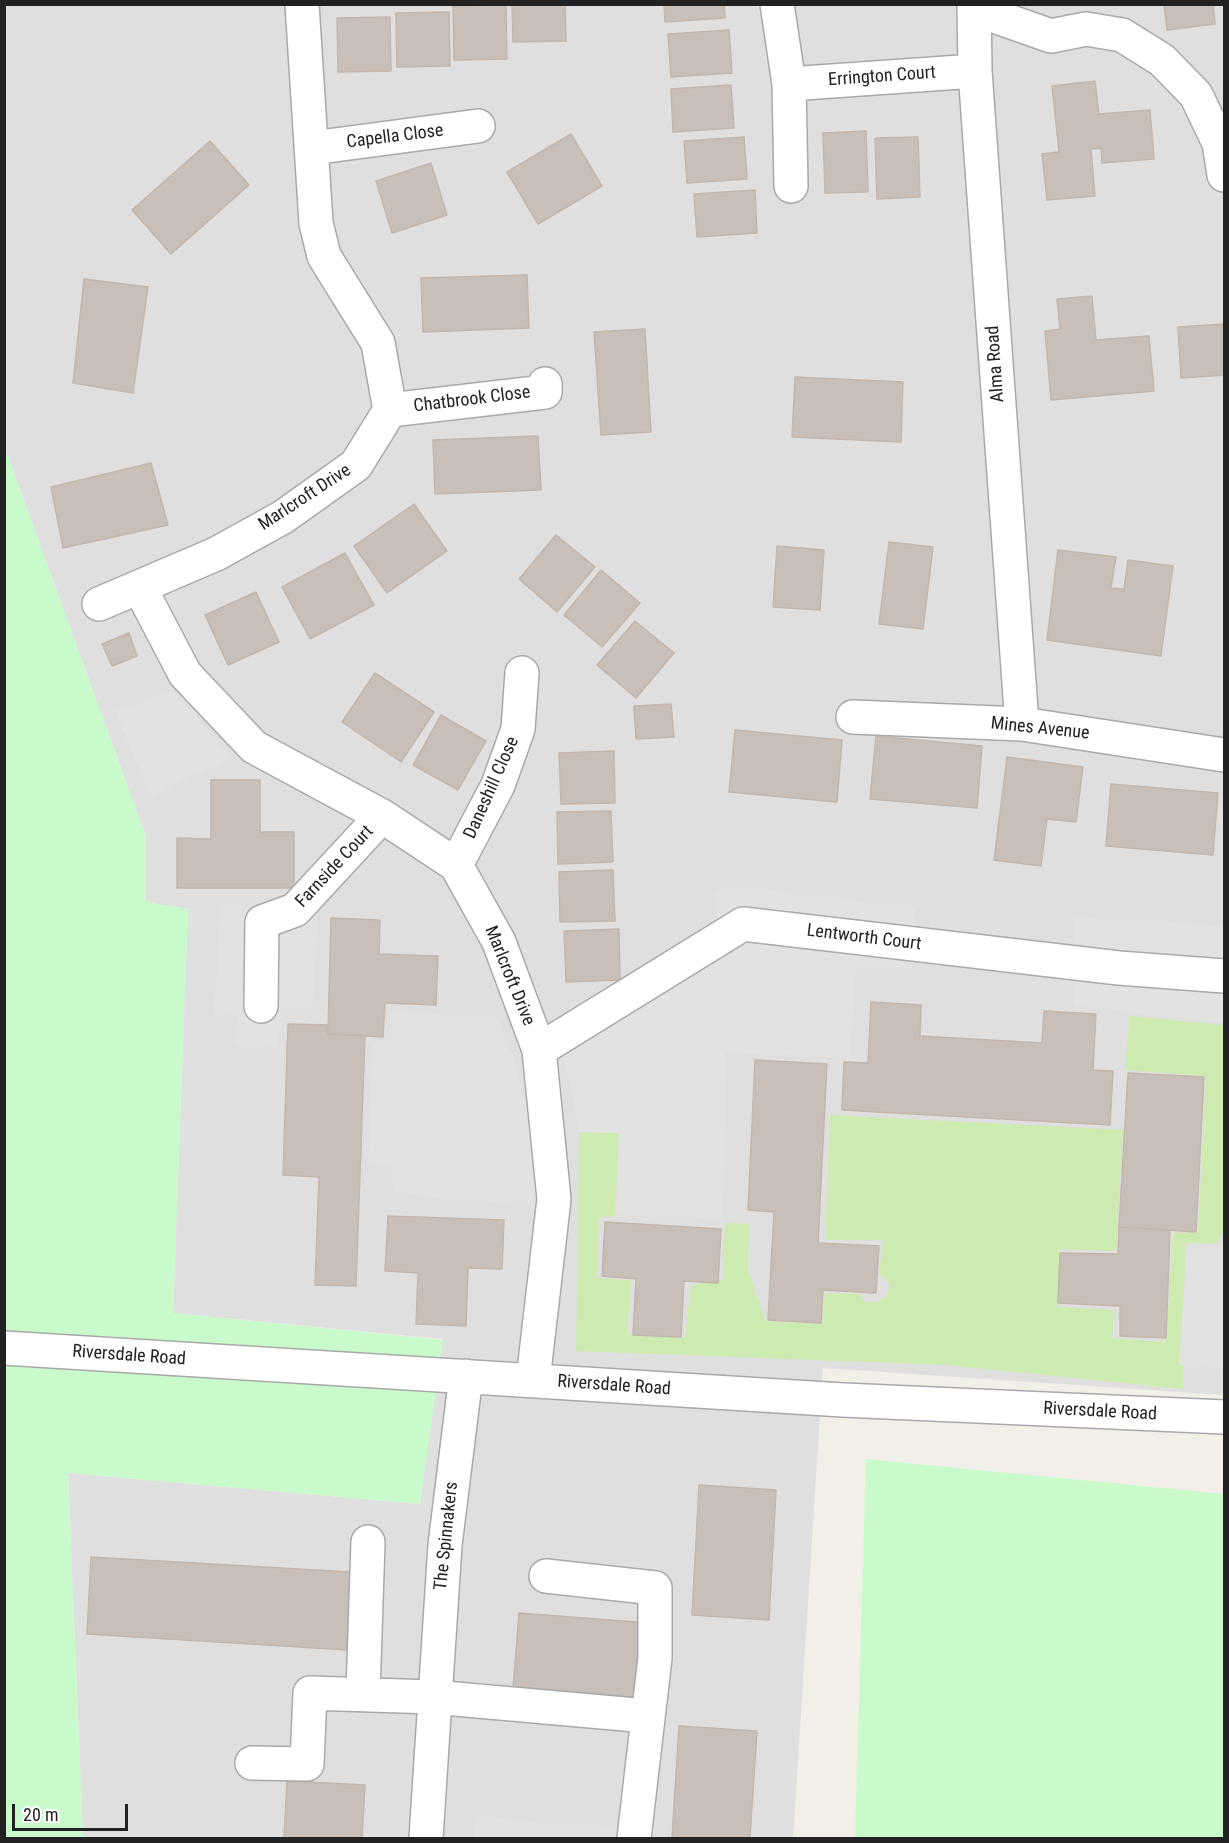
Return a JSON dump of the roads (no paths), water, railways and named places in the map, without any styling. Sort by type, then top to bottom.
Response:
[{"type":"street","points":[[302,4],[316,223],[324,256],[378,343],[390,410]]},
{"type":"street","points":[[777,4],[789,84],[791,186]]},
{"type":"street","points":[[974,7],[1051,36],[1086,29],[1122,35],[1162,60],[1196,95],[1220,143],[1224,175]]},
{"type":"street","name":"Alma Road","points":[[974,7],[975,71],[1022,724]]},
{"type":"street","name":"Errington Court","points":[[789,84],[975,71]]},
{"type":"street","name":"Capella Close","points":[[312,148],[478,126]]},
{"type":"street","name":"Chatbrook Close","points":[[390,410],[545,392],[545,384]]},
{"type":"street","name":"Marlcroft Drive","points":[[99,604],[216,554],[283,517],[356,465],[390,410]]},
{"type":"street","name":"Marlcroft Drive","points":[[140,588],[185,674],[254,747],[382,816],[456,865],[499,942],[539,1050],[554,1199],[533,1380]]},
{"type":"street","name":"Daneshill Close","points":[[456,865],[498,785],[518,729],[522,673]]},
{"type":"street","name":"Mines Avenue","points":[[853,717],[1022,724],[1224,755]]},
{"type":"street","name":"Farnside Court","points":[[261,1006],[262,922],[295,910],[382,816]]},
{"type":"street","name":"Lentworth Court","points":[[539,1050],[743,924],[1119,968],[1224,976]]},
{"type":"street","name":"Riversdale Road","points":[[4,1348],[854,1401],[1224,1417]]},
{"type":"street","name":"The Spinnakers","points":[[426,1839],[433,1697],[445,1545],[466,1376]]},
{"type":"street","points":[[363,1694],[368,1542]]},
{"type":"street","points":[[546,1576],[655,1588],[655,1658],[634,1839]]},
{"type":"street","points":[[252,1763],[307,1764],[310,1693],[433,1697],[647,1716]]}]
